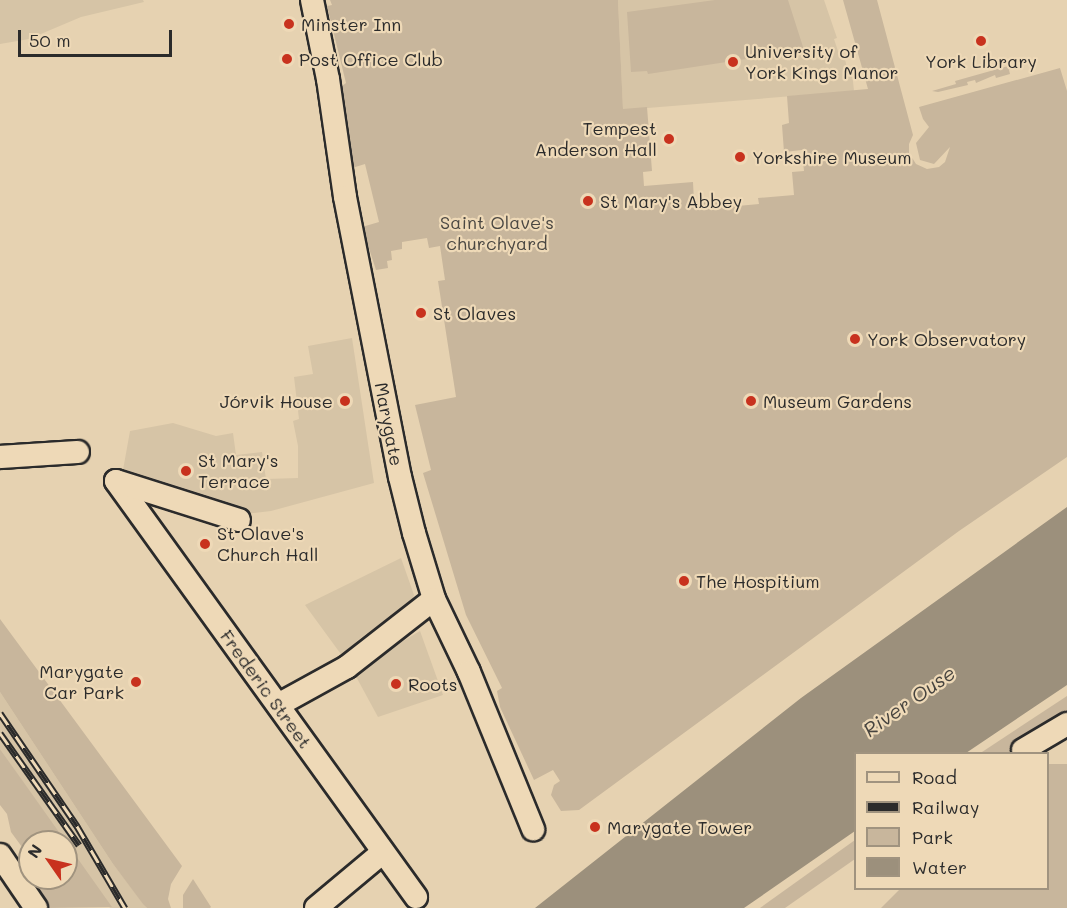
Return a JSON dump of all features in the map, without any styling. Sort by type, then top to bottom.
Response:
[{"type":"street","name":"Marygate","points":[[312,0],[328,79],[345,197],[399,477],[434,600],[473,683],[533,829]]},
{"type":"street","points":[[0,457],[78,452]]},
{"type":"street","name":"Frederic Street","points":[[239,520],[116,481],[416,897]]},
{"type":"street","points":[[278,705],[347,667],[434,600]]},
{"type":"street","points":[[1023,750],[1067,724]]},
{"type":"street","points":[[316,908],[383,852]]},
{"type":"street","points":[[0,855],[36,908]]},
{"type":"shaded area","points":[[0,0],[143,0],[144,2],[81,17],[29,39],[0,44]]},
{"type":"shaded area","name":"University of York Kings Manor","points":[[618,0],[824,0],[837,38],[834,39],[838,51],[843,51],[848,72],[852,72],[854,91],[623,110]]},
{"type":"shaded area","points":[[352,338],[374,483],[271,511],[244,514],[123,470],[130,431],[173,423],[216,436],[233,433],[236,455],[262,452],[266,479],[298,478],[298,446],[293,421],[299,419],[294,377],[313,374],[308,346]]},
{"type":"shaded area","points":[[401,558],[414,595],[412,600],[358,640],[343,657],[305,605]]},
{"type":"shaded area","name":"Roots","points":[[420,631],[443,695],[378,717],[353,671]]},
{"type":"shaded area","points":[[0,692],[113,864],[147,908],[110,908],[78,862],[78,830],[56,830],[0,749]]},
{"type":"green space","name":"Museum Gardens","points":[[330,0],[618,0],[623,109],[647,107],[652,171],[643,172],[644,186],[693,182],[694,202],[726,200],[727,207],[759,204],[758,198],[794,195],[792,172],[804,171],[802,150],[784,152],[782,125],[789,123],[787,96],[868,89],[843,0],[877,0],[913,135],[909,144],[909,153],[916,164],[927,169],[939,167],[945,162],[950,147],[934,164],[920,160],[916,143],[929,127],[919,107],[1060,68],[1067,91],[1067,457],[959,531],[579,810],[561,811],[551,795],[554,785],[560,781],[553,770],[534,780],[500,707],[497,691],[502,688],[466,615],[423,473],[431,470],[415,405],[456,397],[438,281],[445,280],[440,246],[429,248],[427,238],[402,242],[402,249],[391,251],[392,260],[387,261],[388,268],[376,270],[362,227],[379,222],[365,164],[352,168],[342,86],[346,83],[327,6],[332,5]]},
{"type":"green space","points":[[715,0],[788,0],[804,50],[648,74],[647,71],[631,72],[627,12]]},
{"type":"green space","points":[[1022,62],[1023,66],[1009,70],[1010,74],[996,78],[995,75],[976,83],[975,80],[967,82],[968,85],[938,92],[932,91],[956,84],[955,81]]},
{"type":"green space","points":[[0,619],[182,866],[171,884],[168,899],[171,908],[147,908],[143,904],[113,864],[0,692]]},
{"type":"green space","points":[[1067,696],[1067,717],[1013,752],[982,752]]},
{"type":"green space","points":[[0,749],[57,830],[18,830],[18,842],[11,832],[7,814],[0,805]]},
{"type":"green space","points":[[1049,764],[1067,764],[1067,908],[881,908],[899,890],[1049,890]]},
{"type":"green space","points":[[854,841],[854,860],[785,908],[760,908]]},
{"type":"green space","points":[[78,859],[112,907],[47,908],[34,890],[78,890]]},
{"type":"green space","points":[[193,879],[210,908],[183,908],[183,895]]},
{"type":"water","name":"River Ouse","points":[[1067,507],[1067,685],[967,752],[854,752],[854,832],[744,908],[535,908],[801,698]]},
{"type":"railway","points":[[0,713],[77,826],[125,908]]},
{"type":"railway","points":[[0,733],[79,845]]},
{"type":"place","name":"Minster Inn","points":[[289,24]]},
{"type":"place","name":"York Library","points":[[981,41]]},
{"type":"place","name":"Post Office Club","points":[[287,59]]},
{"type":"place","name":"University of York Kings Manor","points":[[733,62]]},
{"type":"place","name":"Tempest Anderson Hall","points":[[669,139]]},
{"type":"place","name":"Yorkshire Museum","points":[[740,157]]},
{"type":"place","name":"St Mary's Abbey","points":[[588,201]]},
{"type":"place","name":"St Olaves","points":[[421,313]]},
{"type":"place","name":"York Observatory","points":[[855,339]]},
{"type":"place","name":"Jórvik House","points":[[345,401]]},
{"type":"place","name":"Museum Gardens","points":[[751,401]]},
{"type":"place","name":"St Mary's Terrace","points":[[186,471]]},
{"type":"place","name":"St Olave's Church Hall","points":[[205,544]]},
{"type":"place","name":"The Hospitium","points":[[684,581]]},
{"type":"place","name":"Marygate Car Park","points":[[136,682]]},
{"type":"place","name":"Roots","points":[[396,684]]},
{"type":"place","name":"Marygate Tower","points":[[595,827]]},
{"type":"park label","name":"Saint Olave's churchyard","points":[[497,233]]}]
